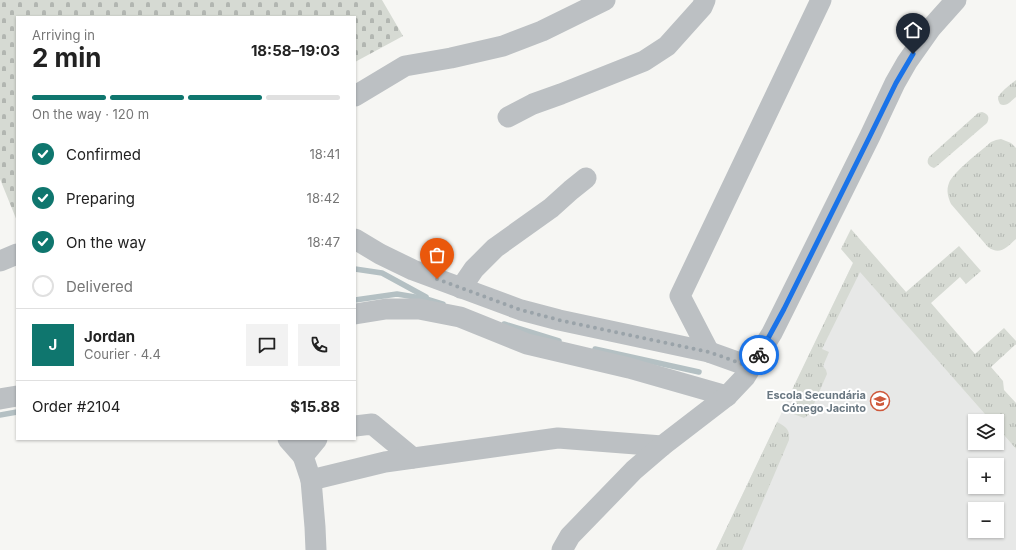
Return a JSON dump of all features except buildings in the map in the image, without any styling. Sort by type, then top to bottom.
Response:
[{"type":"street","points":[[356,95],[405,66],[451,58],[503,46],[542,31],[605,0]]},
{"type":"street","points":[[508,117],[533,104],[644,61],[667,46],[702,7],[705,0]]},
{"type":"street","points":[[709,352],[680,296],[821,0]]},
{"type":"street","points":[[562,550],[570,536],[634,470],[662,446],[727,396],[745,376],[772,333],[904,67],[931,28],[956,0]]},
{"type":"street","points":[[461,288],[474,269],[495,248],[551,208],[586,178]]},
{"type":"street","points":[[356,241],[413,270],[521,310],[559,320],[709,352],[751,367]]},
{"type":"street","points":[[0,261],[16,254]]},
{"type":"street","points":[[356,314],[386,309],[419,310],[460,317],[527,344],[629,368],[727,396]]},
{"type":"street","points":[[0,399],[16,396]]},
{"type":"street","points":[[356,426],[372,424],[413,458]]},
{"type":"street","points":[[311,480],[385,462],[558,438],[662,446]]},
{"type":"street","points":[[289,440],[303,456],[311,480],[316,550]]},
{"type":"street","points":[[303,456],[316,440]]},
{"type":"shaded area","name":"Escola Secundária Cónego Jacinto","points":[[853,263],[985,414],[968,414],[968,450],[1004,450],[1004,435],[1016,449],[1016,550],[716,550]]},
{"type":"green space","points":[[0,0],[382,0],[403,36],[356,61],[356,16],[16,16],[16,219],[0,179]]},
{"type":"green space","points":[[1016,80],[1016,97],[1007,104],[1000,104],[998,99],[999,96]]},
{"type":"green space","points":[[982,112],[988,116],[987,123],[937,166],[934,168],[929,165],[929,157],[978,113]]},
{"type":"green space","points":[[1001,139],[1011,143],[1016,148],[1016,239],[1000,251],[996,251],[988,247],[951,204],[948,196],[948,188],[952,178],[961,168],[991,142]]},
{"type":"green space","points":[[851,229],[906,292],[959,246],[981,271],[966,284],[960,277],[931,303],[975,354],[1004,328],[1016,341],[1016,344],[991,367],[1003,381],[1004,390],[1016,403],[1016,449],[1004,435],[1004,414],[985,414],[860,272],[822,349],[829,352],[823,366],[827,374],[810,413],[804,418],[791,413],[798,398],[790,394],[853,263],[841,249]]},
{"type":"green space","points":[[777,422],[787,429],[789,433],[789,440],[742,550],[716,550]]},
{"type":"waterway","points":[[356,269],[382,273],[426,297]]},
{"type":"waterway","points":[[356,300],[397,294],[427,299],[443,304]]},
{"type":"waterway","points":[[504,324],[559,341]]},
{"type":"waterway","points":[[595,349],[699,372]]},
{"type":"waterway","points":[[0,415],[16,412]]},
{"type":"way so far","points":[[437,279],[521,310],[559,320],[709,352],[751,367],[759,355]]},
{"type":"place","name":"Escola Secundária Cónego Jacinto","points":[[880,401]]},
{"type":"route","points":[[759,355],[772,333],[896,83],[913,54]]}]
